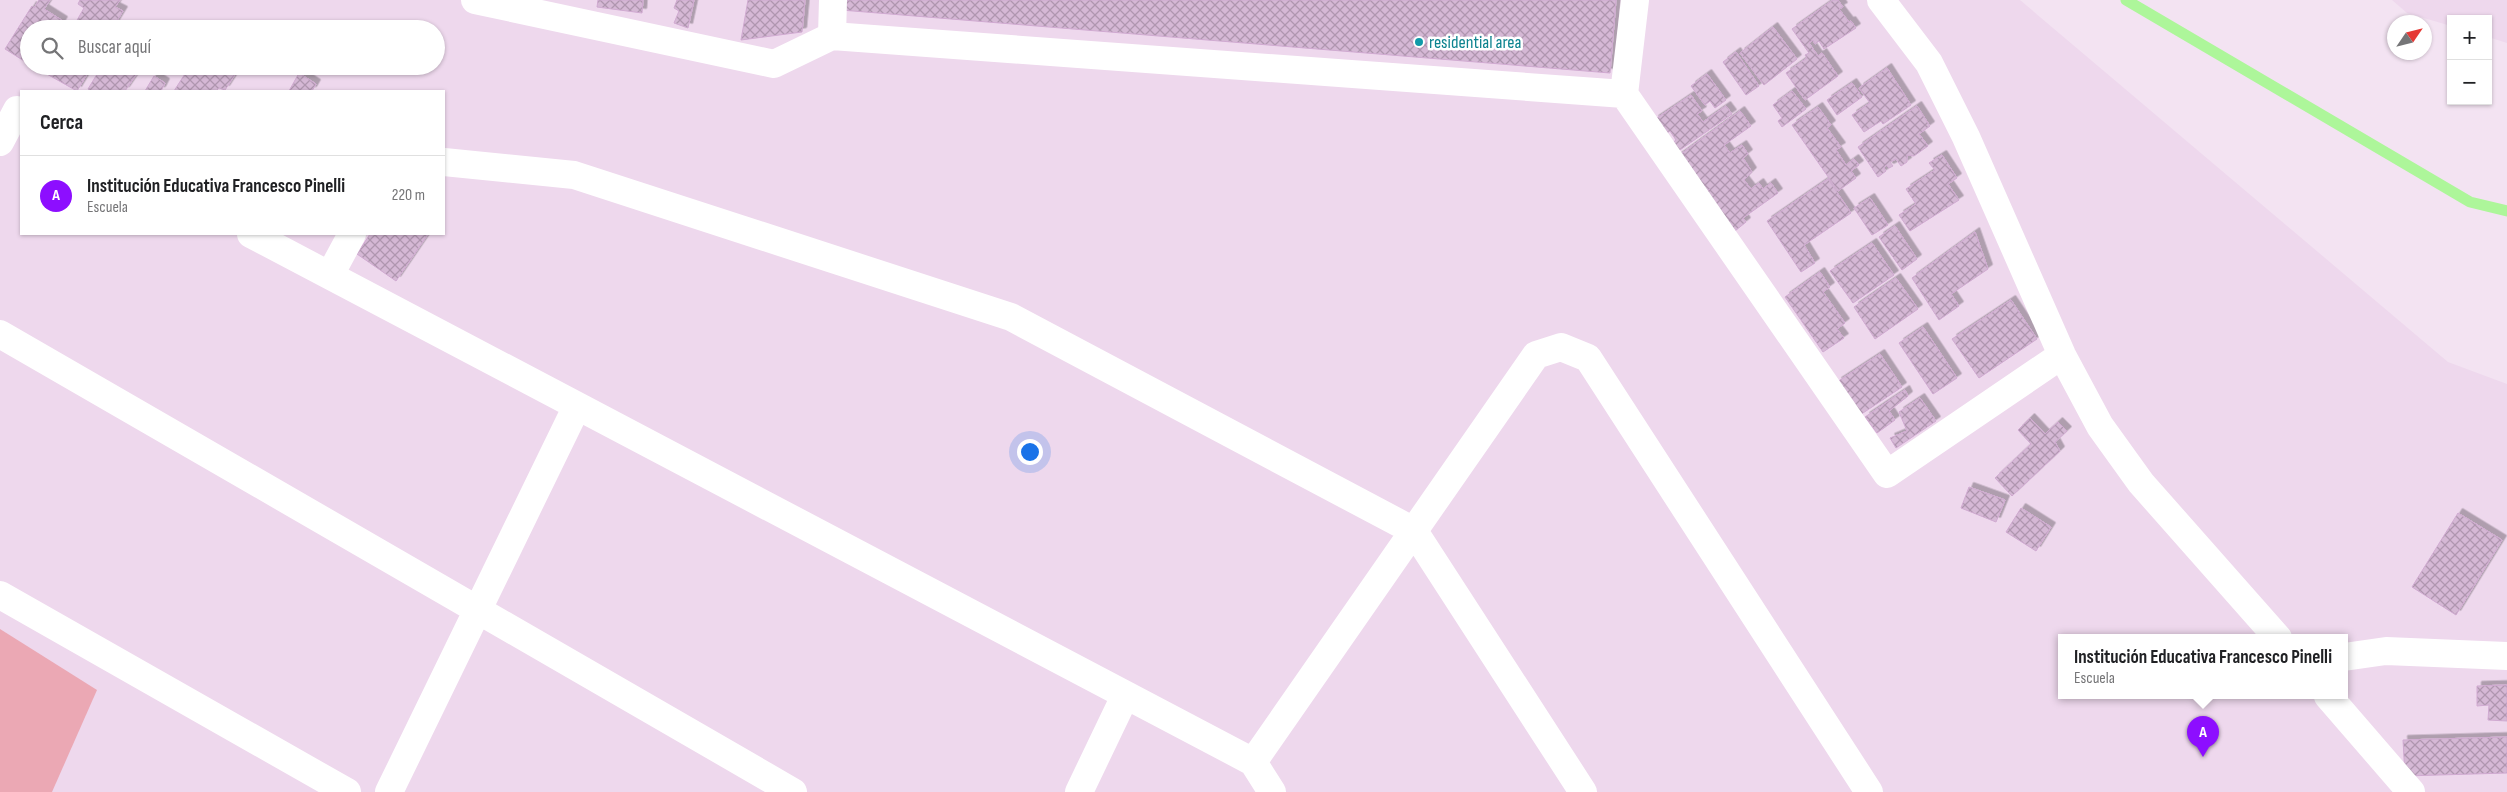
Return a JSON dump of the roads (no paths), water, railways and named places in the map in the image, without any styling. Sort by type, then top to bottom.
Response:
[{"type":"street","points":[[474,0],[578,11],[774,64],[832,36],[1624,94]]},
{"type":"street","points":[[832,36],[833,0]]},
{"type":"street","points":[[1635,0],[1624,94],[1887,474],[2062,355]]},
{"type":"street","points":[[1881,0],[1929,63],[1966,137],[2062,355],[2100,426],[2142,483],[2274,634]]},
{"type":"street","points":[[0,142],[13,107]]},
{"type":"street","points":[[445,162],[574,175],[1011,317],[1414,531],[1583,792]]},
{"type":"street","points":[[253,235],[1252,762],[1272,792]]},
{"type":"street","points":[[330,275],[351,235]]},
{"type":"street","points":[[0,334],[793,792]]},
{"type":"street","points":[[1252,762],[1536,355],[1561,347],[1588,358],[1868,792]]},
{"type":"street","points":[[389,792],[576,406]]},
{"type":"street","points":[[0,595],[347,792]]},
{"type":"street","points":[[2348,656],[2386,651],[2507,656]]},
{"type":"street","points":[[1079,792],[1125,696]]},
{"type":"street","points":[[2331,699],[2411,792]]},
{"type":"waterway","points":[[2126,0],[2470,202],[2507,211]]},
{"type":"place","name":"residential area","points":[[1419,42]]},
{"type":"place","name":"Institución Educativa Francesco Pinelli","points":[[2203,757]]}]
